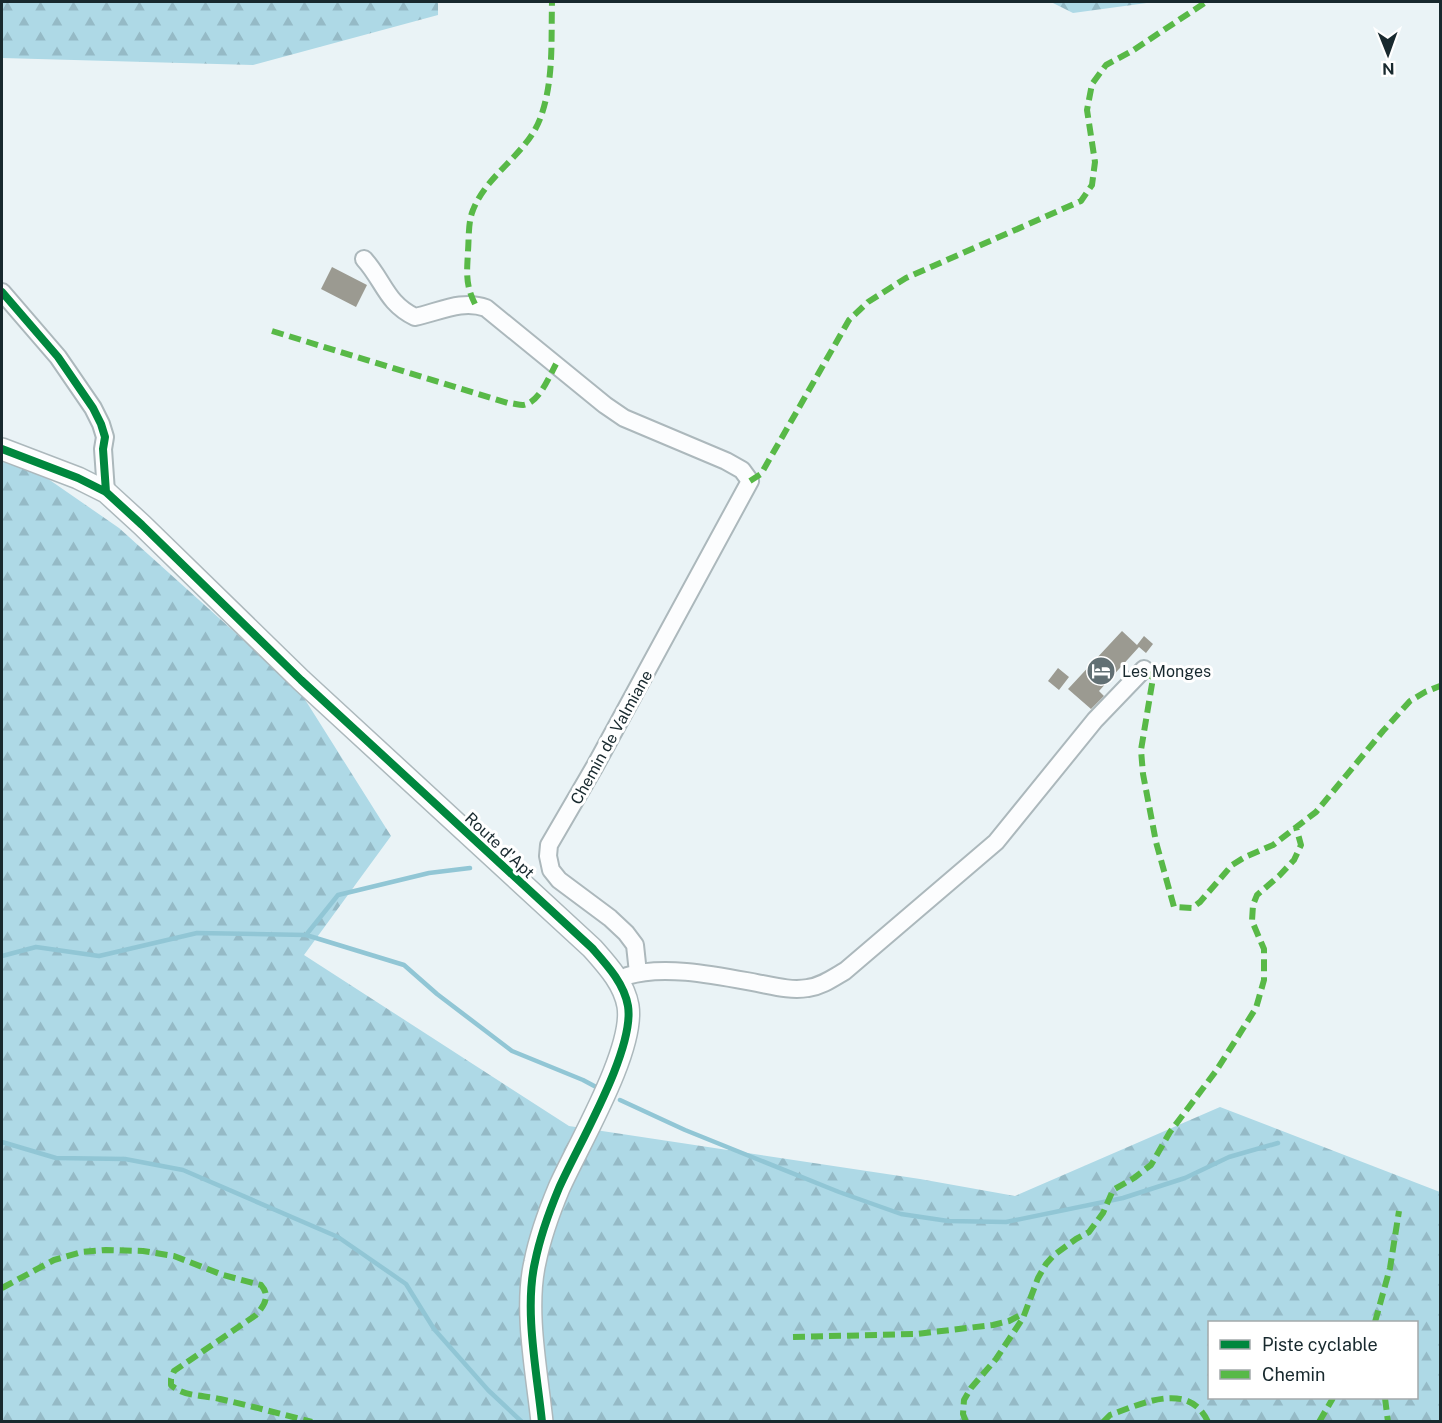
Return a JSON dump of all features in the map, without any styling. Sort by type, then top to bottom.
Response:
[{"type":"main road","name":"Route d'Apt","points":[[2,449],[78,478],[106,492],[300,680],[592,948],[617,980],[626,996],[629,1016],[623,1048],[558,1189],[534,1264],[531,1282],[532,1316],[542,1422]]},
{"type":"street","name":"Chemin de Valmiane","points":[[364,259],[375,270],[391,299],[404,312],[415,317],[463,304],[475,304],[486,308],[624,418],[726,461],[742,470],[750,481],[596,766],[549,845],[548,856],[551,870],[559,880],[610,918],[635,945],[638,973]]},
{"type":"street","points":[[2,292],[58,357],[93,408],[105,437],[103,449],[106,492]]},
{"type":"street","points":[[78,478],[94,465],[103,449]]},
{"type":"street","points":[[617,980],[638,973],[712,975],[784,988],[807,988],[827,982],[845,970],[996,843],[1095,720],[1144,669]]},
{"type":"green space","points":[[2,2],[438,2],[438,15],[253,65],[2,58]]},
{"type":"green space","points":[[1051,2],[1154,2],[1073,13]]},
{"type":"green space","points":[[2,447],[119,528],[299,690],[391,836],[304,955],[569,1126],[920,1179],[1015,1196],[1220,1107],[1440,1192],[1440,1421],[2,1421]]},
{"type":"building","points":[[332,267],[367,285],[356,307],[321,289]]},
{"type":"building","name":"Les Monges","points":[[1122,631],[1137,645],[1144,636],[1153,644],[1146,653],[1139,647],[1099,691],[1104,696],[1091,709],[1068,689]]},
{"type":"building","points":[[1058,668],[1069,677],[1059,690],[1048,681]]},
{"type":"waterway","points":[[2,956],[36,947],[99,956],[197,933],[306,935],[338,895],[429,873],[470,868]]},
{"type":"waterway","points":[[306,935],[404,965],[437,994],[512,1051],[598,1088]]},
{"type":"waterway","points":[[620,1100],[685,1130],[839,1192],[901,1214],[948,1221],[1006,1222],[1123,1198],[1185,1178],[1229,1157],[1278,1143]]},
{"type":"waterway","points":[[2,1142],[56,1158],[125,1159],[183,1170],[338,1237],[406,1284],[434,1329],[488,1390],[522,1422]]},
{"type":"marked path","points":[[475,304],[467,278],[471,215],[479,197],[526,143],[540,119],[550,76],[552,2]]},
{"type":"marked path","points":[[750,481],[761,474],[849,320],[868,302],[906,278],[1081,201],[1092,185],[1095,162],[1087,110],[1092,84],[1106,65],[1132,51],[1206,2]]},
{"type":"marked path","points":[[272,331],[521,405],[529,403],[539,395],[556,364]]},
{"type":"marked path","points":[[1144,669],[1153,678],[1141,750],[1143,774],[1156,842],[1174,907],[1192,908],[1232,865],[1273,845],[1316,812],[1410,701],[1440,686]]},
{"type":"marked path","points":[[966,1422],[963,1414],[964,1400],[971,1388],[996,1359],[1023,1318],[1038,1278],[1046,1264],[1054,1255],[1089,1232],[1103,1213],[1113,1190],[1151,1165],[1170,1132],[1216,1071],[1256,1008],[1264,980],[1264,949],[1252,921],[1253,905],[1257,895],[1294,860],[1301,845],[1296,827]]},
{"type":"marked path","points":[[1375,1321],[1390,1268],[1399,1211]]},
{"type":"marked path","points":[[2,1288],[54,1260],[82,1252],[106,1250],[143,1251],[174,1256],[223,1275],[261,1285],[266,1297],[256,1315],[174,1371],[171,1385],[188,1394],[220,1399],[312,1422]]},
{"type":"marked path","points":[[793,1337],[916,1334],[993,1325],[1009,1321],[1026,1312]]},
{"type":"marked path","points":[[1103,1422],[1110,1415],[1150,1401],[1177,1398],[1200,1409],[1208,1422]]},
{"type":"marked path","points":[[1319,1422],[1332,1399]]},
{"type":"marked path","points":[[1385,1399],[1388,1422]]},
{"type":"cycle path","points":[[2,292],[58,357],[93,408],[105,437],[103,449],[106,492]]},
{"type":"cycle path","points":[[2,449],[78,478],[106,492],[301,680],[592,948],[619,982],[628,1006],[628,1025],[623,1047],[603,1097],[555,1197],[535,1262],[531,1321],[542,1422]]},
{"type":"place","name":"Les Monges","points":[[1101,671]]}]
